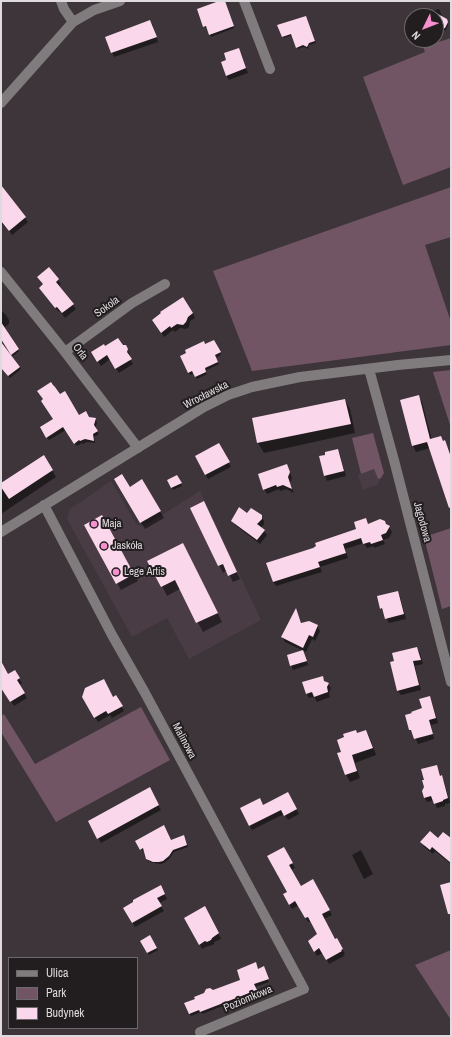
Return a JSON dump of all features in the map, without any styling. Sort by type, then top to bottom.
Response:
[{"type":"street","points":[[61,1],[64,9],[73,22]]},
{"type":"street","points":[[1,103],[73,22],[94,10],[120,1]]},
{"type":"street","points":[[244,1],[270,69]]},
{"type":"street","name":"Orla","points":[[1,272],[65,352],[138,448]]},
{"type":"street","name":"Sokola","points":[[65,352],[132,303],[165,284]]},
{"type":"street","name":"Wrocławska","points":[[1,532],[204,407],[228,395],[252,387],[300,377],[369,368],[451,360]]},
{"type":"street","name":"Jagodowa","points":[[369,368],[451,682]]},
{"type":"street","name":"Malinowa","points":[[44,505],[112,635],[145,693],[304,988]]},
{"type":"street","name":"Poziomkowa","points":[[200,1032],[304,988]]},
{"type":"shaded area","points":[[374,469],[378,479],[381,478],[377,485],[363,490],[358,475]]},
{"type":"shaded area","points":[[111,481],[137,525],[144,526],[200,491],[261,620],[189,659],[167,618],[132,637],[67,519],[70,509]]},
{"type":"green space","points":[[451,38],[451,167],[403,185],[363,77],[425,52],[423,48],[444,48],[444,40]]},
{"type":"green space","points":[[451,187],[451,237],[425,245],[451,322],[451,345],[252,371],[213,271]]},
{"type":"green space","points":[[451,370],[451,428],[433,372]]},
{"type":"green space","points":[[373,433],[384,473],[381,478],[378,479],[374,469],[361,474],[352,438]]},
{"type":"green space","points":[[451,528],[451,606],[442,609],[424,537]]},
{"type":"green space","points":[[141,707],[170,760],[56,822],[1,732],[1,716],[4,714],[35,764]]},
{"type":"green space","points":[[451,950],[451,1020],[415,965]]},
{"type":"building","points":[[219,1],[225,1],[234,26],[209,35],[206,26],[203,27],[197,9]]},
{"type":"building","points":[[306,16],[315,41],[309,43],[307,47],[303,45],[296,48],[291,34],[282,37],[277,25]]},
{"type":"building","points":[[444,17],[447,19],[448,22],[445,28]]},
{"type":"building","points":[[150,20],[157,37],[111,53],[105,37]]},
{"type":"building","points":[[239,48],[246,68],[226,76],[221,62],[226,60],[224,53]]},
{"type":"building","points":[[1,185],[26,217],[9,231],[1,221]]},
{"type":"building","points":[[49,267],[59,279],[56,282],[74,304],[62,313],[57,307],[55,308],[39,288],[43,284],[37,277]]},
{"type":"building","points":[[183,297],[193,313],[188,317],[183,325],[177,324],[171,328],[170,326],[161,333],[152,320],[161,313],[160,312]]},
{"type":"building","points":[[1,322],[19,349],[11,355],[1,339]]},
{"type":"building","points":[[118,338],[123,345],[126,345],[128,349],[127,352],[132,359],[115,369],[107,355],[97,362],[91,352]]},
{"type":"building","points":[[214,340],[221,352],[215,355],[218,362],[205,368],[206,372],[195,377],[192,371],[188,373],[180,356],[186,353],[185,350],[204,341],[205,344]]},
{"type":"building","points":[[1,342],[20,367],[8,376],[1,368]]},
{"type":"building","points":[[51,382],[60,394],[65,391],[79,415],[86,411],[89,417],[96,418],[94,425],[98,431],[93,434],[94,441],[85,439],[79,440],[74,444],[63,427],[46,438],[40,427],[53,419],[41,401],[43,399],[37,391]]},
{"type":"building","points":[[419,395],[430,439],[441,436],[443,441],[445,440],[451,457],[451,507],[449,508],[427,442],[412,446],[400,400]]},
{"type":"building","points":[[345,399],[351,424],[257,443],[252,418]]},
{"type":"building","points":[[219,443],[230,462],[205,475],[195,456]]},
{"type":"building","points":[[338,449],[344,471],[324,476],[319,456],[325,455],[325,452]]},
{"type":"building","points":[[44,455],[53,470],[9,499],[1,487],[1,483]]},
{"type":"building","points":[[287,464],[290,472],[288,477],[292,489],[283,485],[277,487],[276,485],[263,490],[258,474]]},
{"type":"building","points":[[122,474],[130,487],[142,479],[161,511],[140,523],[114,479]]},
{"type":"building","points":[[177,475],[182,483],[171,488],[167,480]]},
{"type":"building","points":[[204,501],[237,572],[228,576],[223,564],[218,566],[190,508]]},
{"type":"building","points":[[239,507],[247,513],[251,508],[262,515],[262,519],[257,524],[265,530],[257,540],[231,521]]},
{"type":"building","points":[[102,515],[134,574],[116,584],[84,525]]},
{"type":"building","points":[[366,518],[368,524],[380,519],[385,521],[386,524],[390,526],[386,533],[381,535],[383,540],[371,544],[370,542],[363,544],[361,538],[343,544],[346,553],[318,562],[320,567],[273,582],[266,563],[313,548],[316,546],[315,543],[356,529],[354,522]]},
{"type":"building","points":[[183,543],[218,613],[196,623],[175,580],[161,587],[147,561]]},
{"type":"building","points":[[398,591],[404,614],[385,619],[382,608],[380,609],[377,596]]},
{"type":"building","points":[[296,608],[301,623],[309,621],[318,625],[313,637],[309,635],[303,648],[281,637]]},
{"type":"building","points":[[417,647],[421,660],[413,661],[419,685],[397,691],[390,662],[394,661],[392,653]]},
{"type":"building","points":[[303,650],[307,661],[290,666],[287,655]]},
{"type":"building","points":[[1,661],[8,674],[15,670],[20,678],[17,680],[25,693],[10,702],[1,688]]},
{"type":"building","points":[[323,676],[324,681],[329,683],[327,687],[328,692],[314,697],[312,692],[306,694],[302,682]]},
{"type":"building","points":[[104,679],[113,697],[116,695],[123,706],[108,714],[106,711],[94,718],[82,697],[85,688]]},
{"type":"building","points":[[430,696],[436,718],[429,720],[433,734],[414,739],[411,730],[409,730],[405,715],[422,708],[419,699]]},
{"type":"building","points":[[356,730],[357,733],[366,730],[373,748],[352,755],[357,771],[345,775],[337,753],[341,752],[337,740],[344,737],[343,734]]},
{"type":"building","points":[[437,765],[440,776],[442,775],[448,798],[434,804],[431,796],[424,798],[422,791],[424,787],[422,780],[424,780],[421,769]]},
{"type":"building","points":[[150,787],[159,805],[97,839],[88,821]]},
{"type":"building","points":[[288,792],[297,809],[284,816],[281,810],[249,826],[240,808],[260,798],[263,805]]},
{"type":"building","points":[[164,825],[171,840],[184,835],[187,845],[173,850],[163,861],[153,862],[146,859],[143,848],[140,850],[135,841]]},
{"type":"building","points":[[430,831],[438,838],[443,832],[451,838],[451,863],[432,847],[430,850],[420,842]]},
{"type":"building","points":[[284,847],[293,863],[289,865],[301,886],[313,879],[330,910],[322,914],[335,939],[337,938],[343,949],[326,960],[319,948],[314,952],[308,941],[317,934],[308,917],[305,918],[295,901],[289,905],[283,894],[287,892],[267,856]]},
{"type":"building","points":[[451,882],[451,914],[448,914],[440,885]]},
{"type":"building","points":[[161,885],[165,894],[157,898],[162,906],[132,923],[123,908],[133,902],[133,900]]},
{"type":"building","points":[[205,906],[219,933],[211,940],[207,942],[205,941],[199,945],[184,918]]},
{"type":"building","points":[[150,935],[157,948],[147,953],[140,941]]},
{"type":"building","points":[[256,962],[258,969],[264,966],[269,979],[254,984],[257,990],[200,1012],[199,1010],[189,1014],[184,1003],[195,999],[194,997],[204,993],[206,989],[210,988],[213,990],[240,980],[237,970]]},
{"type":"place","name":"Maja","points":[[94,524]]},
{"type":"place","name":"Jaskóła","points":[[104,546]]},
{"type":"place","name":"Lege Artis","points":[[116,572]]}]
